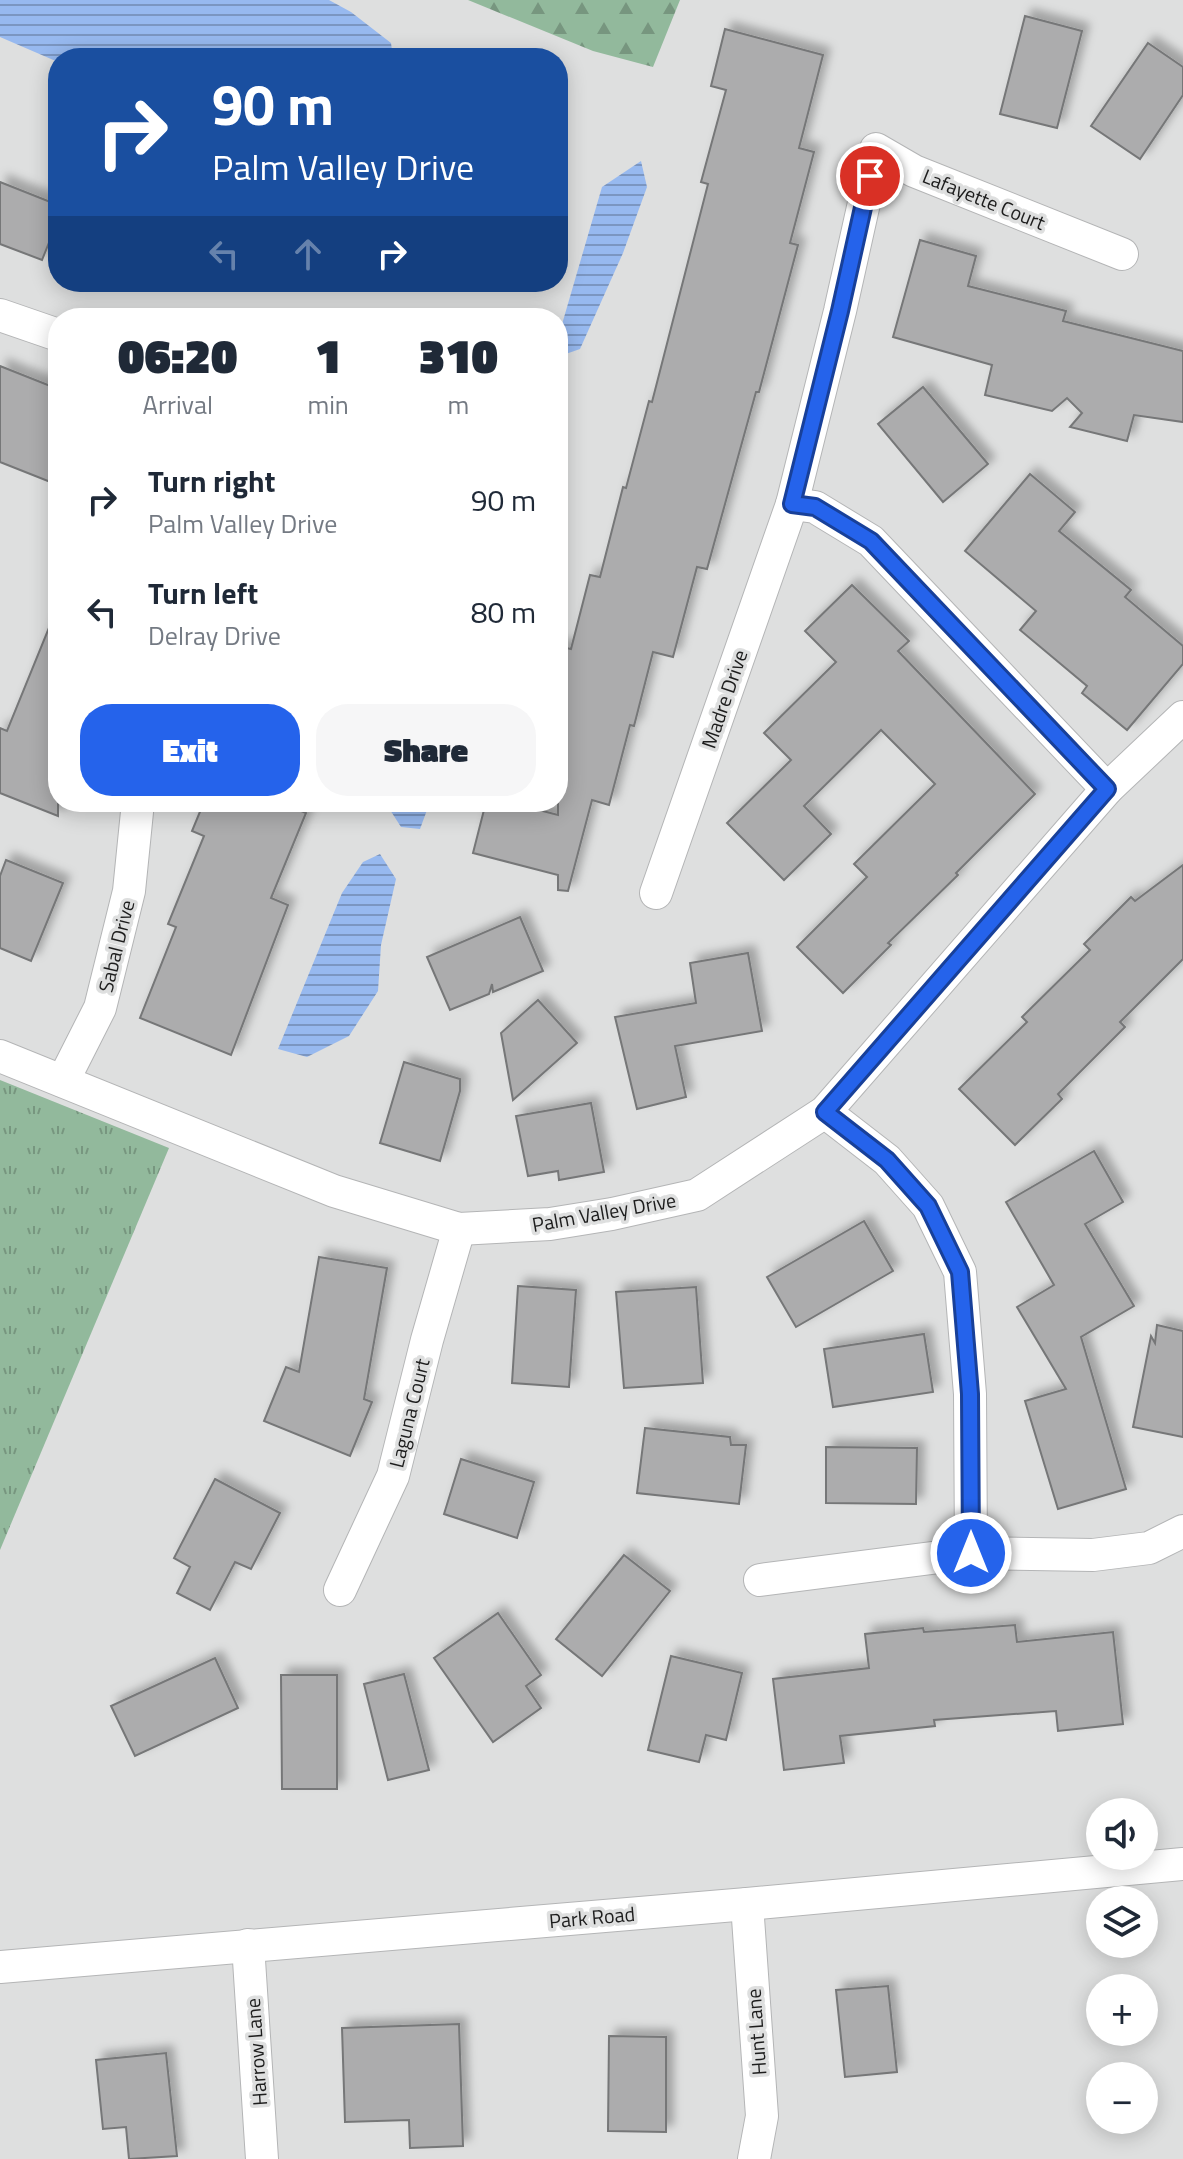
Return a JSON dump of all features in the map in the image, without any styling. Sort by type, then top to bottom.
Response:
[{"type":"street","name":"Lafayette Court","points":[[792,504],[876,149],[914,171],[1122,254]]},
{"type":"street","points":[[0,315],[48,332]]},
{"type":"street","points":[[792,504],[815,507],[871,541],[1107,789]]},
{"type":"street","name":"Madre Drive","points":[[656,893],[792,504]]},
{"type":"street","name":"Palm Valley Drive","points":[[0,1056],[334,1191],[459,1229],[550,1224],[697,1195],[825,1112],[1107,789],[1183,717]]},
{"type":"street","name":"Sabal Drive","points":[[63,1081],[100,1008],[129,891],[137,812]]},
{"type":"street","points":[[825,1112],[887,1160],[928,1206],[960,1272],[970,1394],[971,1553]]},
{"type":"street","name":"Laguna Court","points":[[340,1590],[393,1476],[459,1229]]},
{"type":"street","points":[[760,1580],[971,1553],[1093,1555],[1149,1548],[1183,1531]]},
{"type":"street","name":"Park Road","points":[[0,1967],[1183,1864]]},
{"type":"street","name":"Hunt Lane","points":[[747,1904],[762,2116],[754,2159]]},
{"type":"street","name":"Harrow Lane","points":[[248,1945],[262,2159]]},
{"type":"green space","points":[[468,0],[680,0],[653,67],[593,51]]},
{"type":"green space","points":[[0,1080],[169,1148],[0,1550]]},
{"type":"water","points":[[0,0],[329,0],[351,12],[391,43],[392,48],[48,48],[48,58],[0,37]]},
{"type":"water","points":[[641,161],[647,187],[623,253],[580,349],[568,353],[567,308],[602,187]]},
{"type":"water","points":[[391,812],[426,812],[420,829],[401,827]]},
{"type":"water","points":[[380,854],[396,879],[381,945],[378,991],[349,1036],[307,1057],[278,1049],[342,893],[363,862]]},
{"type":"building","points":[[1025,16],[1082,31],[1057,128],[1000,114]]},
{"type":"building","points":[[725,29],[823,55],[799,148],[814,152],[790,243],[798,245],[707,569],[697,567],[673,657],[653,652],[609,805],[592,800],[568,891],[558,890],[558,875],[473,853],[483,812],[546,812],[558,815],[558,812],[568,812],[568,648],[571,649],[590,575],[600,577],[623,487],[626,488],[649,401],[652,402],[708,184],[701,182],[726,90],[711,86]]},
{"type":"building","points":[[1148,43],[1183,67],[1183,95],[1140,159],[1091,126]]},
{"type":"building","points":[[0,182],[48,201],[48,245],[42,260],[0,244]]},
{"type":"building","points":[[920,240],[976,256],[968,286],[1066,311],[1063,321],[1183,351],[1183,422],[1134,415],[1127,441],[1070,427],[1082,413],[1067,398],[1052,411],[985,395],[992,365],[893,337]]},
{"type":"building","points":[[0,366],[48,385],[48,481],[0,462]]},
{"type":"building","points":[[923,387],[988,464],[943,502],[878,424]]},
{"type":"building","points":[[1030,474],[1075,512],[1059,531],[1131,590],[1125,597],[1183,646],[1183,664],[1127,730],[1082,693],[1087,686],[1020,630],[1036,611],[965,551]]},
{"type":"building","points":[[852,585],[909,641],[898,651],[1035,794],[843,993],[797,947],[867,877],[854,864],[935,784],[881,730],[804,806],[831,834],[784,880],[727,823],[791,760],[764,733],[836,662],[805,631]]},
{"type":"building","points":[[48,630],[48,812],[58,812],[58,816],[0,793],[0,728],[7,731]]},
{"type":"building","points":[[200,812],[306,813],[271,898],[288,905],[231,1055],[140,1018],[176,927],[168,924],[204,836],[192,831]]},
{"type":"building","points":[[6,860],[63,883],[31,961],[0,948],[0,876]]},
{"type":"building","points":[[1183,865],[1183,959],[1120,1022],[1125,1027],[1058,1094],[1062,1099],[1015,1145],[959,1089],[1027,1022],[1022,1017],[1090,950],[1084,944],[1131,897],[1135,901]]},
{"type":"building","points":[[520,917],[543,971],[493,992],[492,984],[489,994],[450,1010],[427,957]]},
{"type":"building","points":[[748,953],[762,1031],[675,1046],[686,1097],[637,1109],[615,1017],[696,1003],[690,963]]},
{"type":"building","points":[[538,1000],[577,1043],[513,1100],[501,1033]]},
{"type":"building","points":[[404,1062],[460,1079],[460,1091],[440,1161],[380,1143]]},
{"type":"building","points":[[591,1103],[604,1172],[559,1180],[558,1171],[528,1176],[516,1116]]},
{"type":"building","points":[[1094,1151],[1123,1202],[1085,1224],[1134,1306],[1081,1337],[1126,1489],[1058,1509],[1025,1401],[1066,1389],[1017,1307],[1054,1285],[1006,1202]]},
{"type":"building","points":[[864,1221],[893,1271],[796,1327],[767,1277]]},
{"type":"building","points":[[319,1257],[387,1268],[364,1399],[372,1402],[350,1456],[264,1421],[286,1367],[299,1372]]},
{"type":"building","points":[[518,1286],[576,1290],[569,1387],[512,1383]]},
{"type":"building","points":[[696,1287],[703,1383],[624,1388],[616,1292]]},
{"type":"building","points":[[1157,1325],[1183,1331],[1183,1437],[1133,1427],[1151,1336],[1155,1343]]},
{"type":"building","points":[[924,1334],[933,1392],[833,1407],[824,1349]]},
{"type":"building","points":[[645,1428],[730,1437],[731,1445],[746,1445],[739,1504],[637,1493]]},
{"type":"building","points":[[826,1447],[917,1448],[916,1504],[826,1503]]},
{"type":"building","points":[[461,1459],[534,1482],[517,1538],[444,1514]]},
{"type":"building","points":[[215,1479],[280,1513],[251,1569],[235,1562],[210,1610],[177,1593],[190,1567],[174,1558]]},
{"type":"building","points":[[624,1555],[670,1591],[602,1676],[556,1639]]},
{"type":"building","points":[[498,1613],[541,1675],[526,1686],[541,1708],[493,1742],[434,1658]]},
{"type":"building","points":[[1015,1625],[1017,1642],[1113,1632],[1123,1724],[1058,1731],[1056,1711],[934,1720],[935,1726],[840,1736],[844,1763],[784,1770],[773,1679],[869,1668],[865,1634],[923,1628],[924,1632]]},
{"type":"building","points":[[671,1656],[742,1673],[726,1740],[706,1735],[699,1762],[648,1750]]},
{"type":"building","points":[[215,1658],[238,1708],[135,1756],[111,1706]]},
{"type":"building","points":[[404,1674],[429,1770],[388,1780],[364,1684]]},
{"type":"building","points":[[281,1675],[337,1675],[337,1789],[282,1789]]},
{"type":"building","points":[[888,1986],[897,2072],[845,2077],[836,1990]]},
{"type":"building","points":[[459,2024],[463,2146],[410,2148],[409,2120],[345,2122],[342,2028]]},
{"type":"building","points":[[609,2036],[666,2037],[666,2132],[608,2131]]},
{"type":"building","points":[[166,2053],[177,2156],[129,2159],[126,2127],[103,2129],[96,2060]]},
{"type":"route","points":[[870,176],[792,504],[815,507],[871,541],[1107,789],[825,1112],[887,1160],[928,1206],[960,1272],[970,1394],[971,1553]]}]
